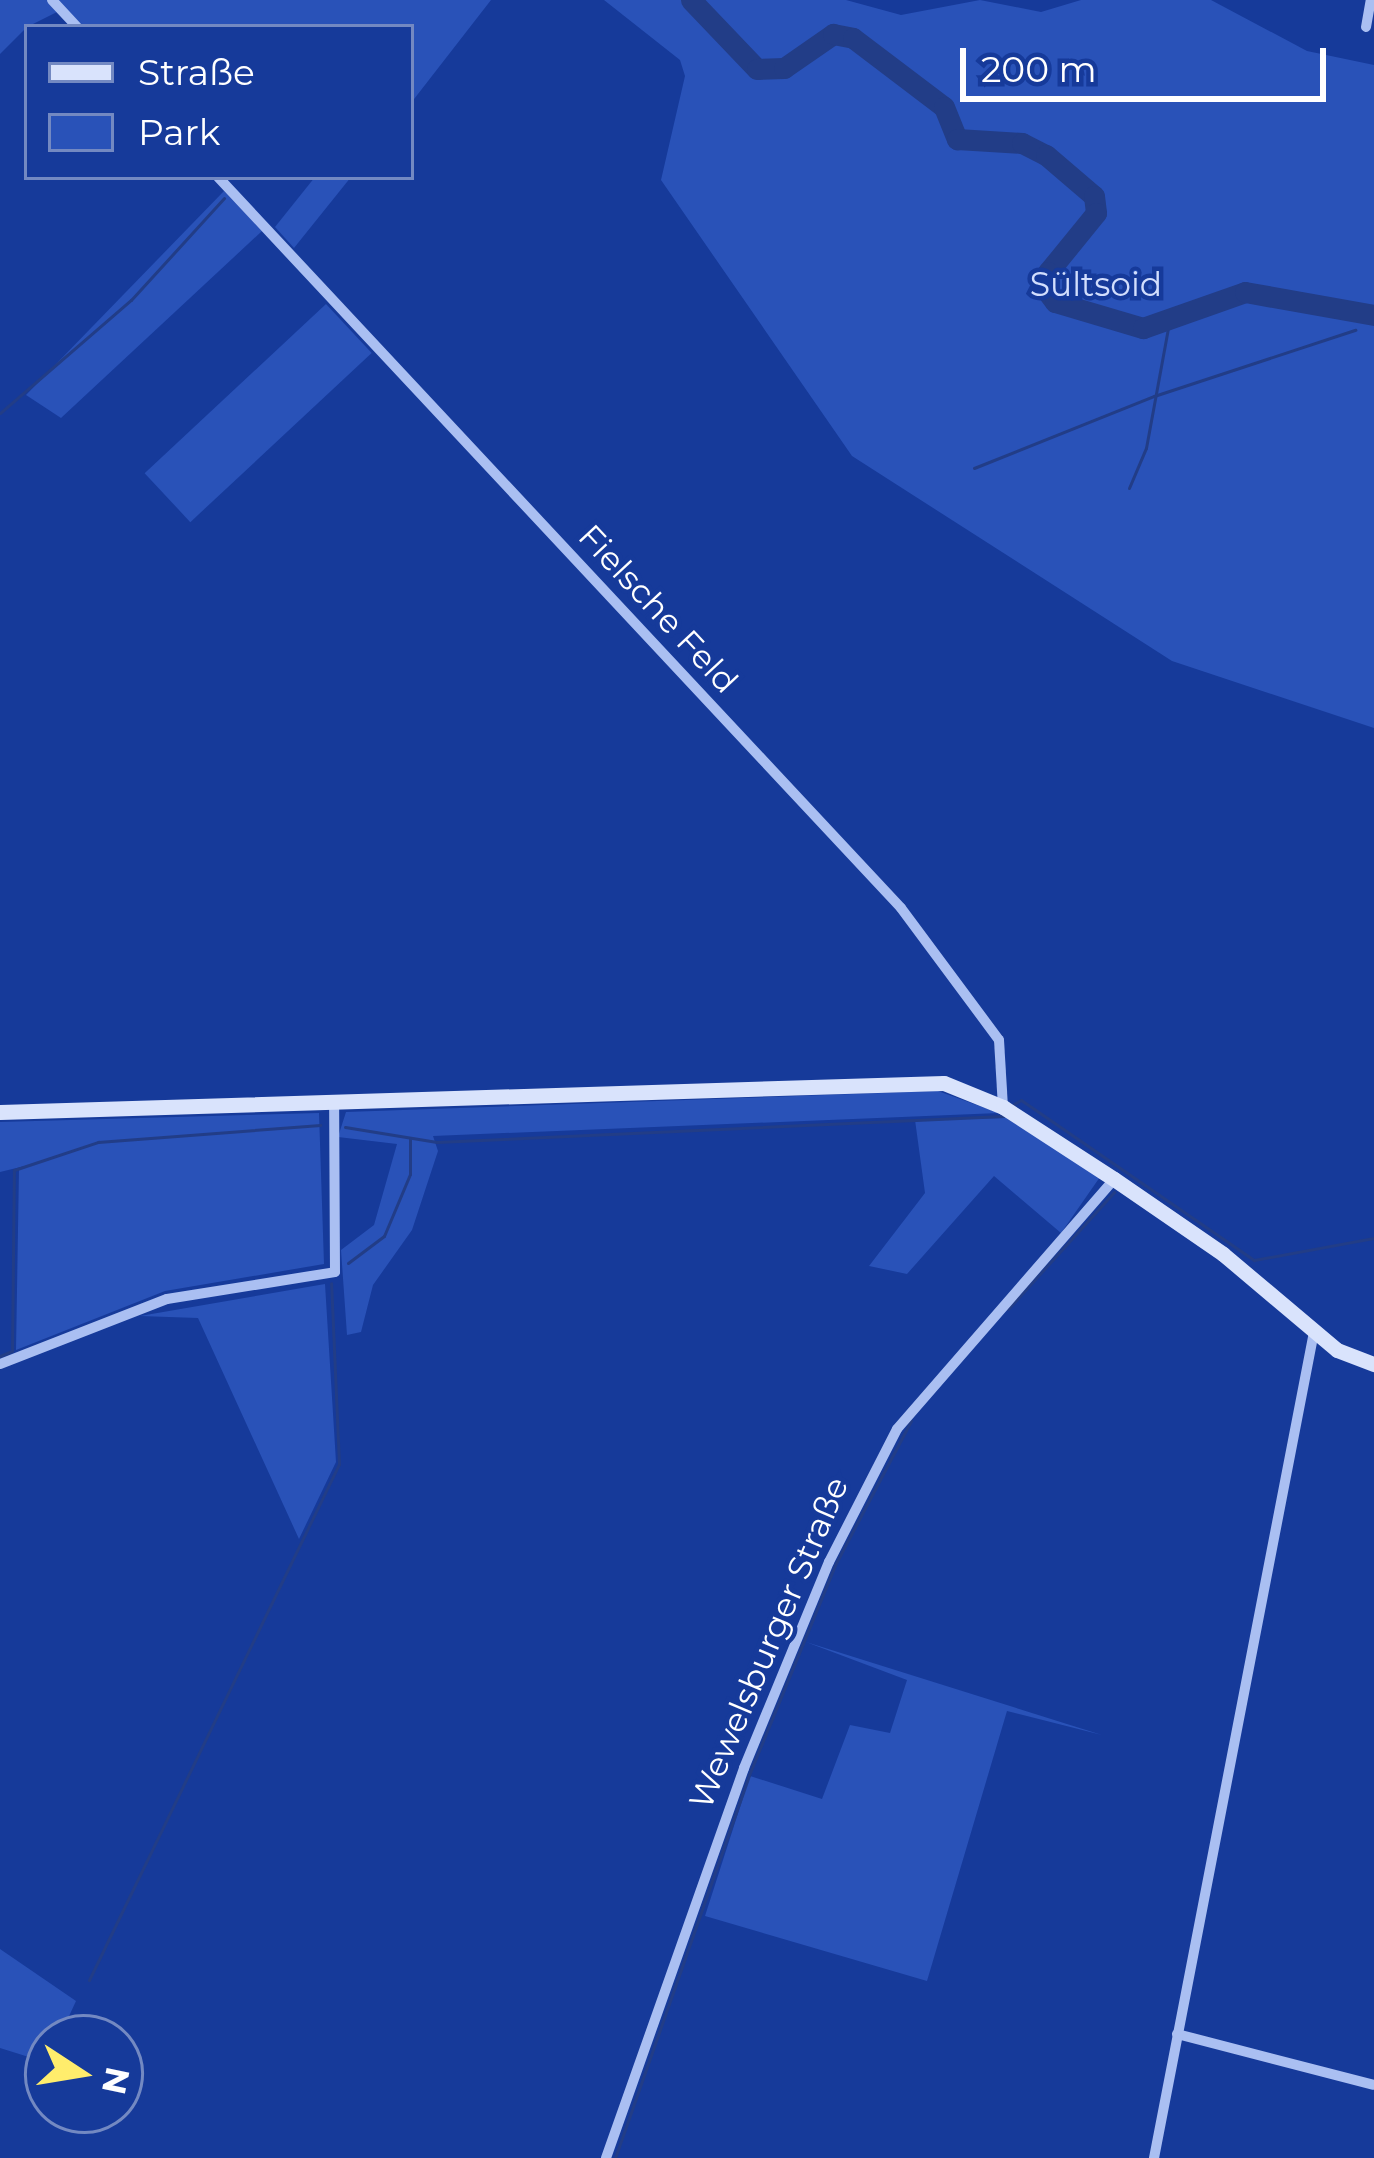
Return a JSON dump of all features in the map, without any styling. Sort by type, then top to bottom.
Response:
[{"type":"main road","points":[[0,1112],[944,1083],[1003,1107],[1114,1179],[1223,1254],[1314,1332],[1374,1364]]},
{"type":"street","points":[[52,0],[74,24]]},
{"type":"street","points":[[1366,27],[1371,0]]},
{"type":"street","name":"Fielsche Feld","points":[[221,180],[902,908],[999,1040],[1003,1107]]},
{"type":"street","points":[[0,1364],[167,1299],[335,1272],[334,1103]]},
{"type":"street","name":"Wewelsburger Straße","points":[[606,2158],[752,1748],[829,1562],[897,1429],[1114,1179]]},
{"type":"street","points":[[1154,2158],[1314,1332]]},
{"type":"street","points":[[1177,2034],[1374,2084]]},
{"type":"green space","points":[[0,0],[491,0],[414,99],[414,24],[81,24],[65,8],[24,24],[24,30],[0,54]]},
{"type":"green space","name":"Sültsoid","points":[[604,0],[846,0],[901,15],[980,0],[1041,12],[1081,0],[1211,0],[1307,51],[1374,65],[1374,728],[1172,661],[852,456],[661,180],[685,76],[680,60]]},
{"type":"green space","points":[[313,180],[349,180],[294,248],[275,227]]},
{"type":"green space","points":[[224,191],[262,231],[61,418],[26,395]]},
{"type":"green space","points":[[326,304],[372,353],[190,522],[145,473]]},
{"type":"green space","points":[[938,1091],[999,1113],[433,1136],[438,1151],[412,1230],[373,1285],[361,1332],[347,1335],[341,1250],[374,1225],[397,1144],[338,1137],[346,1112]]},
{"type":"green space","points":[[319,1113],[324,1264],[165,1291],[16,1350],[19,1169],[33,1164],[0,1172],[0,1122]]},
{"type":"green space","points":[[1006,1118],[1100,1177],[1061,1233],[994,1176],[907,1274],[869,1266],[925,1193],[915,1120]]},
{"type":"green space","points":[[325,1284],[336,1462],[299,1539],[198,1318],[140,1316]]},
{"type":"green space","points":[[806,1642],[1102,1735],[1007,1711],[927,1981],[705,1916],[750,1776],[822,1799],[850,1725],[890,1733],[907,1680]]},
{"type":"green space","points":[[0,1949],[76,2001],[70,2014],[24,2014],[24,2056],[0,2048]]},
{"type":"waterway","points":[[691,0],[757,69],[784,68],[833,34],[853,38],[944,107],[957,139],[1022,143],[1046,155],[1094,196],[1096,213],[1048,272],[1046,290],[1055,302],[1143,328],[1245,292],[1374,315]]},
{"type":"waterway","points":[[0,413],[131,300],[224,198]]},
{"type":"waterway","points":[[1129,488],[1146,448],[1169,323]]},
{"type":"waterway","points":[[974,468],[1154,396],[1355,330]]},
{"type":"waterway","points":[[1014,1104],[1021,1100],[1254,1260],[1374,1238]]},
{"type":"waterway","points":[[345,1127],[437,1142],[1003,1116]]},
{"type":"waterway","points":[[0,1356],[12,1351],[14,1170],[98,1142],[320,1125]]},
{"type":"waterway","points":[[348,1263],[384,1236],[410,1174],[410,1138]]},
{"type":"waterway","points":[[1008,1309],[1114,1192]]},
{"type":"waterway","points":[[89,1980],[339,1464],[331,1283]]},
{"type":"waterway","points":[[615,2158],[749,1775],[835,1565],[911,1421]]}]
